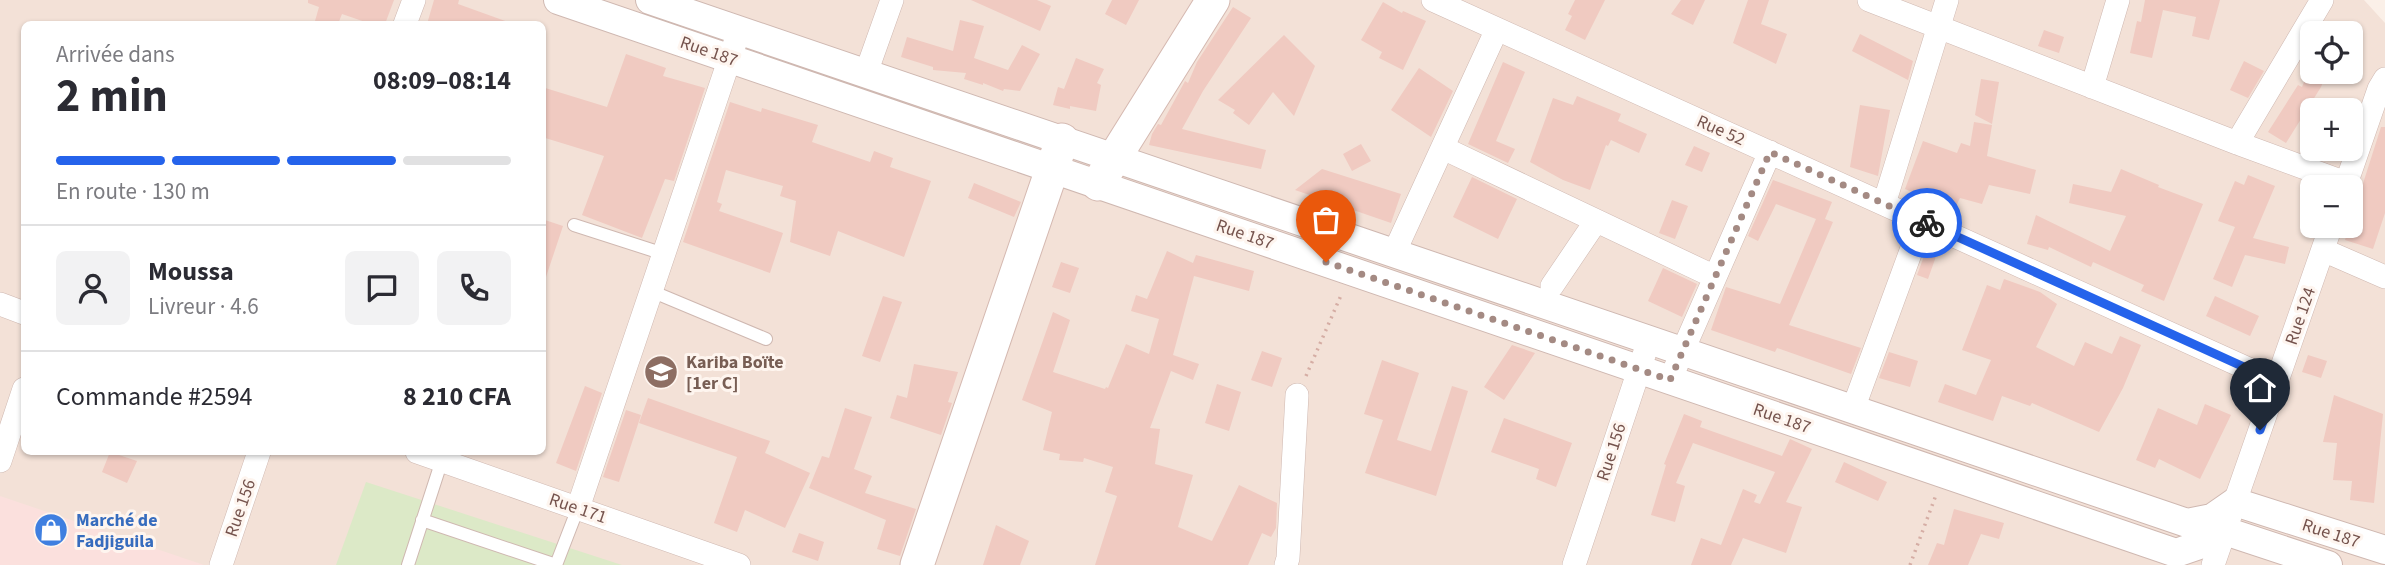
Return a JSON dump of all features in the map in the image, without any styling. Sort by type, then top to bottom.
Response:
[{"type":"main road","points":[[916,565],[1080,162],[1213,0]]},
{"type":"main road","points":[[940,565],[1080,162]]},
{"type":"street","points":[[406,21],[414,0]]},
{"type":"street","name":"Rue 187","points":[[558,0],[730,59],[1394,253],[2186,523],[2212,518],[2235,502],[2385,550]]},
{"type":"street","name":"Rue 187","points":[[650,0],[866,74],[1352,271],[2176,553],[2205,543],[2225,531],[2328,565]]},
{"type":"street","points":[[866,74],[892,0]]},
{"type":"street","name":"Rue 52","points":[[1433,0],[2277,382]]},
{"type":"street","points":[[1869,0],[2319,175]]},
{"type":"street","points":[[1884,204],[1947,0]]},
{"type":"street","points":[[2092,88],[2118,0]]},
{"type":"street","points":[[2237,143],[2322,0]]},
{"type":"street","points":[[1394,253],[1497,29]]},
{"type":"street","points":[[578,508],[740,30]]},
{"type":"street","points":[[2349,175],[2382,84]]},
{"type":"street","points":[[1443,148],[1715,277]]},
{"type":"street","points":[[1670,380],[1770,152]]},
{"type":"street","points":[[1552,286],[1596,221]]},
{"type":"street","points":[[1853,409],[1922,221]]},
{"type":"street","name":"Rue 124","points":[[2213,565],[2327,238]]},
{"type":"street","points":[[2323,250],[2385,277]]},
{"type":"street","points":[[0,304],[21,312]]},
{"type":"street","name":"Rue 156","points":[[1574,565],[1649,340]]},
{"type":"street","points":[[1294,563],[1297,395]]},
{"type":"street","points":[[0,461],[21,398]]},
{"type":"street","name":"Rue 156","points":[[221,565],[258,455]]},
{"type":"street","name":"Rue 171","points":[[426,455],[739,565]]},
{"type":"lane","points":[[574,225],[664,254]]},
{"type":"lane","points":[[651,291],[766,339]]},
{"type":"lane","points":[[408,565],[442,460]]},
{"type":"lane","points":[[422,520],[556,565],[578,508]]},
{"type":"path","points":[[1297,395],[1352,271]]},
{"type":"path","points":[[1910,565],[1944,473]]},
{"type":"shaded area","points":[[0,0],[2364,0],[2385,23],[2385,565],[0,565]]},
{"type":"shaded area","name":"Marché de Fadjiguila","points":[[0,496],[204,565],[0,565]]},
{"type":"green space","points":[[366,482],[622,565],[336,565]]},
{"type":"building","points":[[308,0],[394,0],[386,21],[362,21],[342,14],[339,21],[315,21],[319,7],[308,3]]},
{"type":"building","points":[[434,0],[459,0],[458,4],[505,21],[428,21]]},
{"type":"building","points":[[971,0],[1037,0],[1051,6],[1040,31]]},
{"type":"building","points":[[1112,0],[1139,0],[1126,25],[1105,14]]},
{"type":"building","points":[[1575,0],[1605,0],[1585,40],[1565,30],[1572,16],[1568,14]]},
{"type":"building","points":[[1681,0],[1705,0],[1693,25],[1671,14]]},
{"type":"building","points":[[1748,0],[1769,0],[1761,24],[1787,34],[1776,64],[1733,43]]},
{"type":"building","points":[[2145,0],[2220,0],[2209,40],[2192,36],[2196,17],[2163,10],[2152,58],[2130,53],[2137,21],[2141,22]]},
{"type":"building","points":[[1383,2],[1402,13],[1403,11],[1426,21],[1403,70],[1379,58],[1382,52],[1361,40]]},
{"type":"building","points":[[1233,7],[1251,18],[1203,91],[1182,129],[1266,150],[1261,169],[1149,145],[1158,124],[1161,125],[1185,81],[1188,83],[1197,62]]},
{"type":"building","points":[[960,20],[984,26],[974,58],[1008,70],[1022,45],[1040,54],[1020,91],[1003,91],[964,79],[966,73],[933,70],[933,67],[901,57],[907,37],[953,51]]},
{"type":"building","points":[[2044,30],[2064,37],[2059,53],[2038,46]]},
{"type":"building","points":[[1860,34],[1913,61],[1908,80],[1852,51]]},
{"type":"building","points":[[1284,35],[1315,66],[1294,116],[1273,92],[1249,125],[1233,113],[1235,110],[1218,100]]},
{"type":"building","points":[[626,54],[666,68],[663,76],[705,88],[674,181],[665,179],[642,238],[582,215],[604,156],[546,138],[546,88],[607,107]]},
{"type":"building","points":[[1076,58],[1104,69],[1097,83],[1101,85],[1096,111],[1053,105],[1058,87],[1064,89]]},
{"type":"building","points":[[2244,61],[2264,71],[2248,98],[2230,90]]},
{"type":"building","points":[[1503,62],[1525,72],[1496,141],[1515,149],[1508,163],[1468,144]]},
{"type":"building","points":[[1419,68],[1453,91],[1431,137],[1391,110]]},
{"type":"building","points":[[1981,79],[1999,82],[1992,124],[1975,115]]},
{"type":"building","points":[[2303,84],[2322,84],[2314,98],[2300,98],[2300,121],[2286,143],[2268,132],[2298,85],[2302,87]]},
{"type":"building","points":[[1577,96],[1621,114],[1618,121],[1647,134],[1639,153],[1611,140],[1608,146],[1606,145],[1590,190],[1563,180],[1530,162],[1553,98],[1573,105]]},
{"type":"building","points":[[730,102],[761,112],[762,108],[818,125],[812,142],[870,162],[874,151],[893,158],[890,167],[931,181],[904,257],[838,231],[830,256],[790,242],[796,201],[780,196],[783,186],[726,170],[717,202],[722,204],[719,211],[783,233],[770,273],[683,242]]},
{"type":"building","points":[[1860,105],[1890,110],[1878,176],[1850,167]]},
{"type":"building","points":[[1974,122],[1992,125],[1987,156],[2036,170],[2030,194],[1989,185],[1982,204],[1960,198],[1954,210],[1905,189],[1923,141],[1957,153],[1961,143],[1970,146]]},
{"type":"building","points":[[2381,127],[2385,127],[2385,213],[2373,249],[2345,240],[2363,238],[2363,184]]},
{"type":"building","points":[[1361,144],[1371,161],[1352,171],[1343,154]]},
{"type":"building","points":[[1694,146],[1710,153],[1702,172],[1685,165]]},
{"type":"building","points":[[1322,169],[1401,194],[1391,223],[1295,190]]},
{"type":"building","points":[[2121,169],[2203,204],[2164,301],[2141,291],[2144,285],[2093,262],[2091,267],[2049,247],[2048,250],[2027,244],[2036,215],[2110,251],[2126,216],[2069,203],[2073,184],[2111,192]]},
{"type":"building","points":[[2248,175],[2275,186],[2253,238],[2289,247],[2285,264],[2245,255],[2232,287],[2213,279],[2235,227],[2218,221],[2235,181],[2244,185]]},
{"type":"building","points":[[1472,177],[1517,199],[1498,239],[1453,217]]},
{"type":"building","points":[[1773,180],[1832,202],[1825,219],[1833,222],[1789,325],[1861,348],[1851,374],[1777,348],[1775,352],[1711,330],[1726,287],[1780,304],[1816,219],[1776,204],[1758,241],[1748,236]]},
{"type":"building","points":[[974,183],[1021,202],[1014,217],[968,198]]},
{"type":"building","points":[[1672,200],[1688,206],[1675,239],[1659,233]]},
{"type":"building","points":[[546,220],[563,226],[546,277]]},
{"type":"building","points":[[1930,240],[1940,245],[1928,279],[1917,275]]},
{"type":"building","points":[[1167,251],[1193,263],[1196,255],[1254,271],[1249,291],[1194,276],[1173,355],[1199,364],[1193,380],[1171,371],[1150,428],[1160,429],[1155,464],[1193,475],[1178,527],[1212,541],[1239,485],[1277,503],[1276,528],[1271,537],[1262,533],[1248,565],[1095,565],[1117,496],[1105,492],[1113,467],[1084,458],[1083,462],[1059,460],[1060,454],[1043,450],[1052,412],[1022,400],[1053,312],[1070,320],[1053,372],[1105,389],[1108,388],[1126,344],[1149,354],[1159,319],[1131,311],[1136,295],[1147,299]]},
{"type":"building","points":[[1061,262],[1079,268],[1070,293],[1052,287]]},
{"type":"building","points":[[1663,268],[1697,284],[1682,317],[1648,301]]},
{"type":"building","points":[[2004,279],[2040,292],[2057,304],[2036,347],[2074,366],[2085,342],[2112,354],[2120,336],[2141,345],[2123,388],[2099,432],[2032,403],[2030,406],[2002,396],[1993,421],[1938,402],[1945,384],[1976,395],[1991,360],[1962,350],[1987,285],[2000,290]]},
{"type":"building","points":[[883,296],[902,302],[880,362],[862,356]]},
{"type":"building","points":[[2215,296],[2259,316],[2250,336],[2206,316]]},
{"type":"building","points":[[1512,345],[1535,353],[1504,400],[1484,387]]},
{"type":"building","points":[[1262,351],[1282,358],[1272,387],[1251,380]]},
{"type":"building","points":[[1889,352],[1918,361],[1910,387],[1879,378]]},
{"type":"building","points":[[2308,355],[2327,361],[2321,378],[2302,372]]},
{"type":"building","points":[[1382,360],[1419,373],[1397,440],[1431,451],[1452,386],[1468,391],[1436,496],[1365,473],[1383,420],[1364,414]]},
{"type":"building","points":[[914,364],[958,372],[948,402],[952,403],[941,435],[890,418],[897,395],[907,398]]},
{"type":"building","points":[[1217,384],[1241,392],[1229,431],[1205,423]]},
{"type":"building","points":[[585,386],[602,393],[576,471],[556,463]]},
{"type":"building","points":[[2334,395],[2383,414],[2374,503],[2350,500],[2352,481],[2333,480],[2337,443],[2323,442]]},
{"type":"building","points":[[648,398],[770,441],[765,453],[810,473],[785,528],[745,510],[737,532],[714,523],[737,457],[639,423]]},
{"type":"building","points":[[2205,404],[2231,415],[2200,479],[2159,459],[2155,468],[2136,460],[2158,408],[2197,425]]},
{"type":"building","points":[[845,408],[872,417],[854,469],[872,476],[865,493],[916,509],[900,556],[877,549],[886,520],[809,488],[822,456],[829,458]]},
{"type":"building","points":[[626,410],[641,415],[619,482],[603,477]]},
{"type":"building","points":[[1684,414],[1702,421],[1700,427],[1782,456],[1790,439],[1812,449],[1786,502],[1802,507],[1786,553],[1743,538],[1731,565],[1691,565],[1701,538],[1721,545],[1743,489],[1757,495],[1754,502],[1760,504],[1775,472],[1693,443],[1676,483],[1685,486],[1675,522],[1651,515],[1666,465],[1664,464]]},
{"type":"building","points":[[1504,418],[1572,443],[1556,487],[1536,479],[1539,469],[1491,452]]},
{"type":"building","points":[[109,455],[119,455],[137,461],[127,483],[102,472]]},
{"type":"building","points":[[1844,462],[1887,482],[1878,501],[1835,482]]},
{"type":"building","points":[[1954,509],[2004,523],[1999,539],[1981,534],[1968,565],[1928,565],[1937,543],[1944,545]]},
{"type":"building","points":[[996,525],[1029,541],[1020,565],[983,565]]},
{"type":"building","points":[[799,533],[824,542],[818,561],[792,552]]},
{"type":"way so far","points":[[1326,262],[1670,380],[1770,152],[1927,223]]},
{"type":"place","name":"Kariba Boïte [1er C]","points":[[661,372]]},
{"type":"place","name":"Marché de Fadjiguila","points":[[51,530]]},
{"type":"route","points":[[1927,223],[2277,382],[2260,430]]}]
